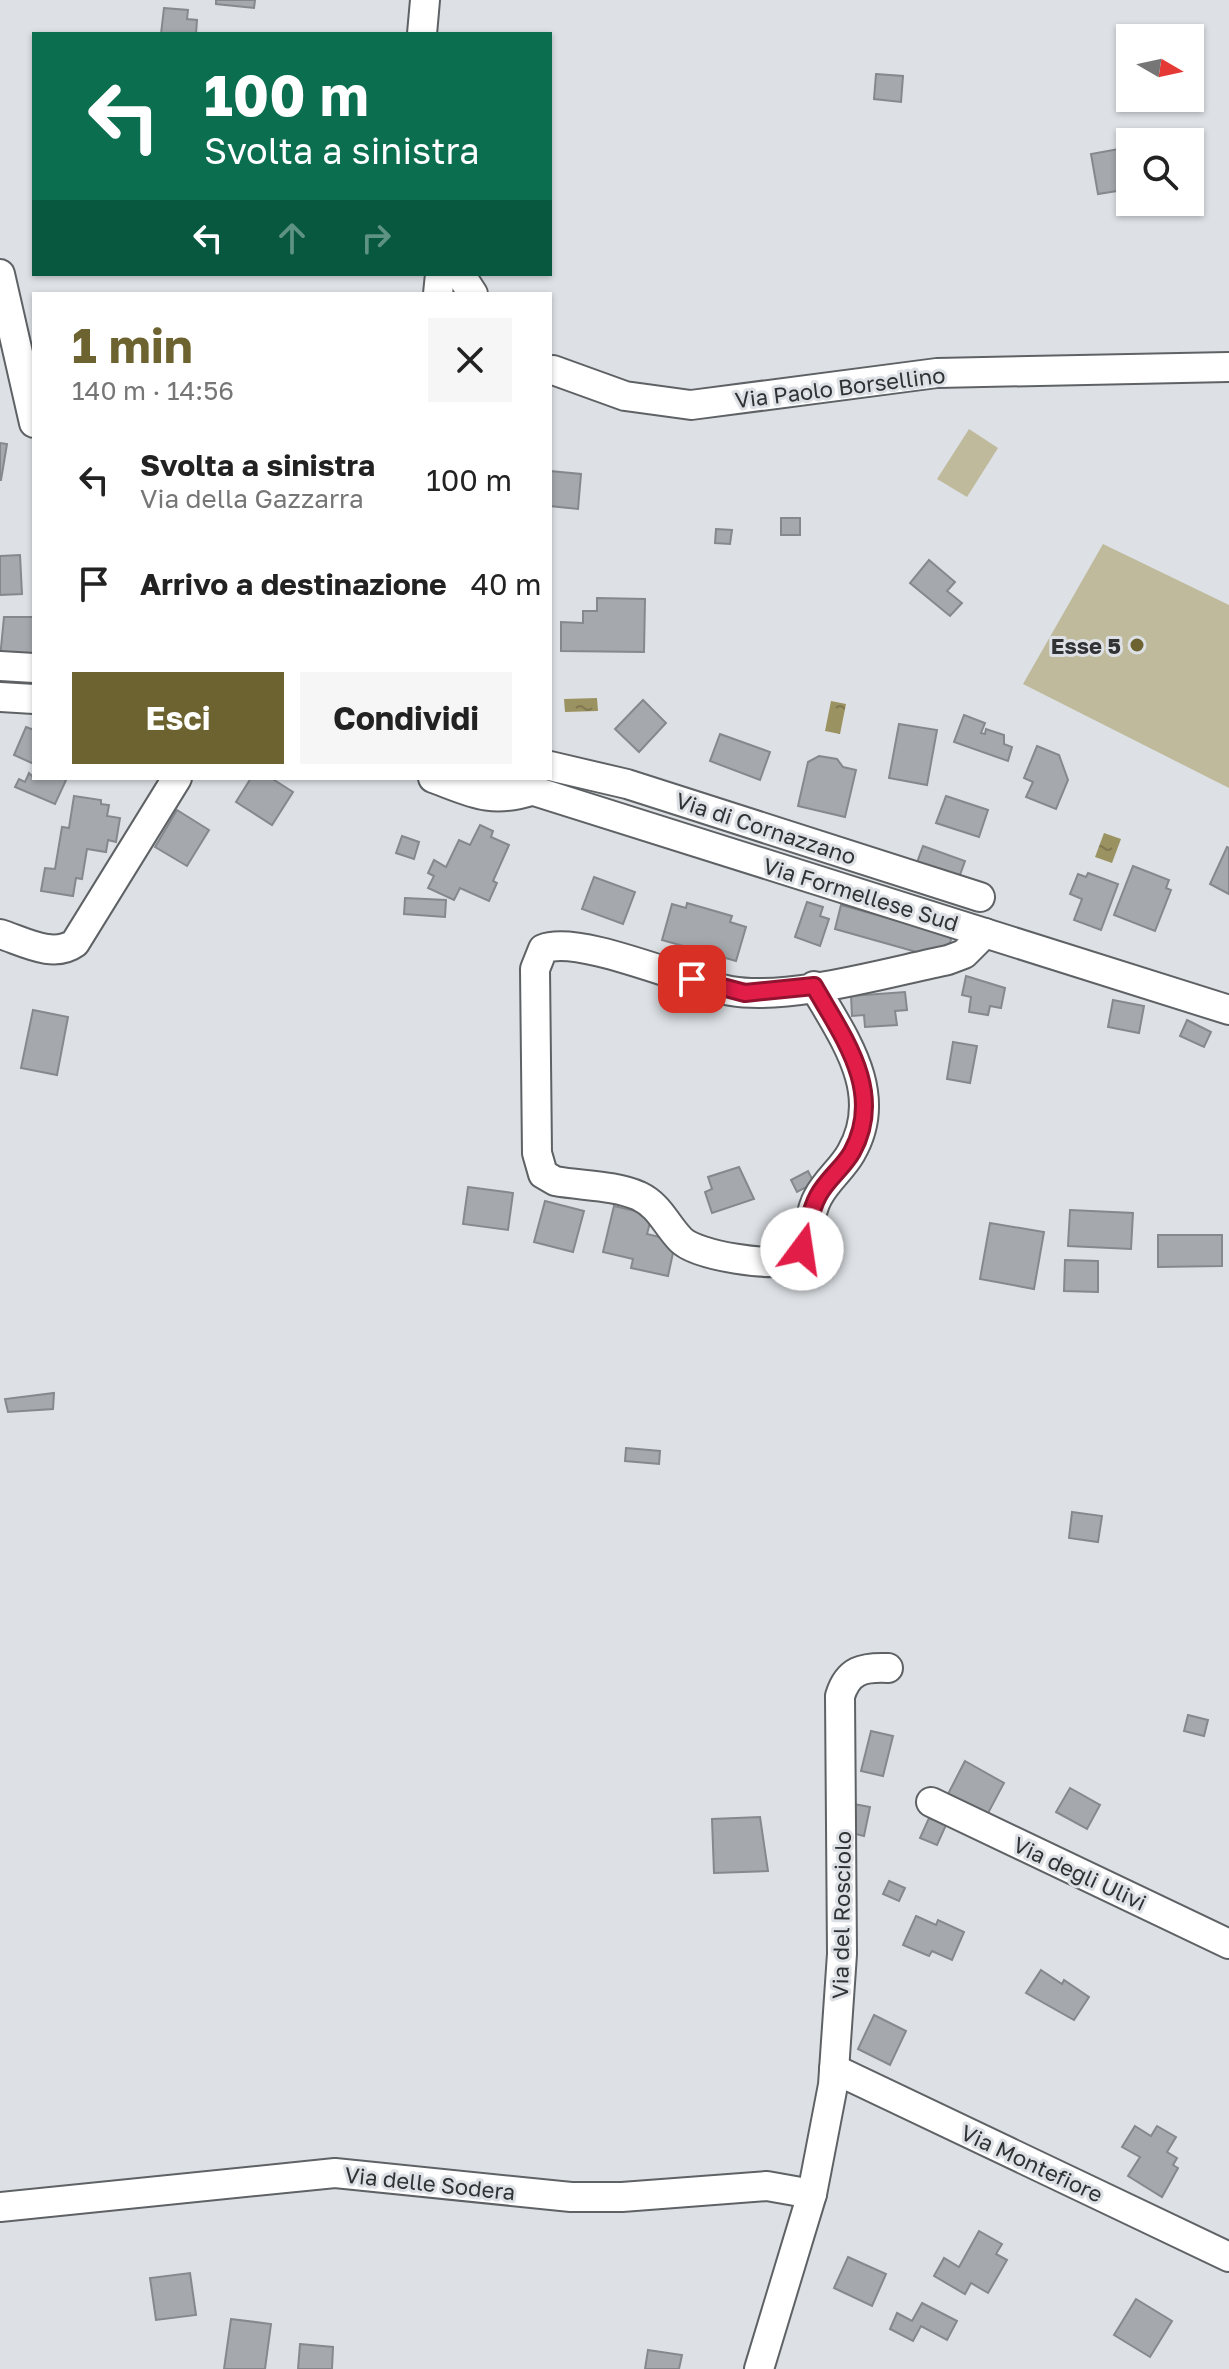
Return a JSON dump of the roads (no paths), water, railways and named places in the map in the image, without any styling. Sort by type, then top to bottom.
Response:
[{"type":"street","points":[[422,32],[425,0]]},
{"type":"street","points":[[0,274],[32,414]]},
{"type":"street","name":"Via Paolo Borsellino","points":[[552,369],[625,396],[691,405],[937,373],[1229,367]]},
{"type":"street","points":[[0,666],[32,668]]},
{"type":"street","points":[[0,697],[32,699]]},
{"type":"street","name":"Via di Cornazzano","points":[[552,766],[642,788],[980,897]]},
{"type":"street","points":[[0,934],[52,950],[67,949],[75,943],[176,780]]},
{"type":"street","points":[[439,780],[493,799],[544,790]]},
{"type":"street","name":"Via Formellese Sud","points":[[502,780],[544,790],[1229,1010]]},
{"type":"street","points":[[814,986],[855,1059],[863,1084],[865,1110],[855,1145],[819,1194],[802,1249],[794,1260],[779,1263],[702,1252],[684,1242],[660,1212],[644,1198],[555,1181],[543,1174],[537,1153],[535,984],[536,960],[543,949],[559,946],[636,962],[737,992],[814,986],[948,960],[970,950],[985,933]]},
{"type":"street","name":"Via del Rosciolo","points":[[759,2369],[812,2194],[834,2069],[843,1913],[840,1696],[846,1680],[857,1671],[888,1668]]},
{"type":"street","name":"Via degli Ulivi","points":[[931,1802],[1229,1944]]},
{"type":"street","name":"Via Montefiore","points":[[834,2069],[1229,2257]]},
{"type":"street","name":"Via delle Sodera","points":[[0,2207],[335,2173],[571,2197],[622,2197],[767,2186],[812,2194]]},
{"type":"water","points":[[597,698],[598,711],[565,712],[564,699]]},
{"type":"water","points":[[831,701],[846,704],[840,734],[825,731]]},
{"type":"water","points":[[1104,833],[1121,839],[1112,863],[1095,857]]},
{"type":"place","name":"Esse 5","points":[[1137,645]]}]
